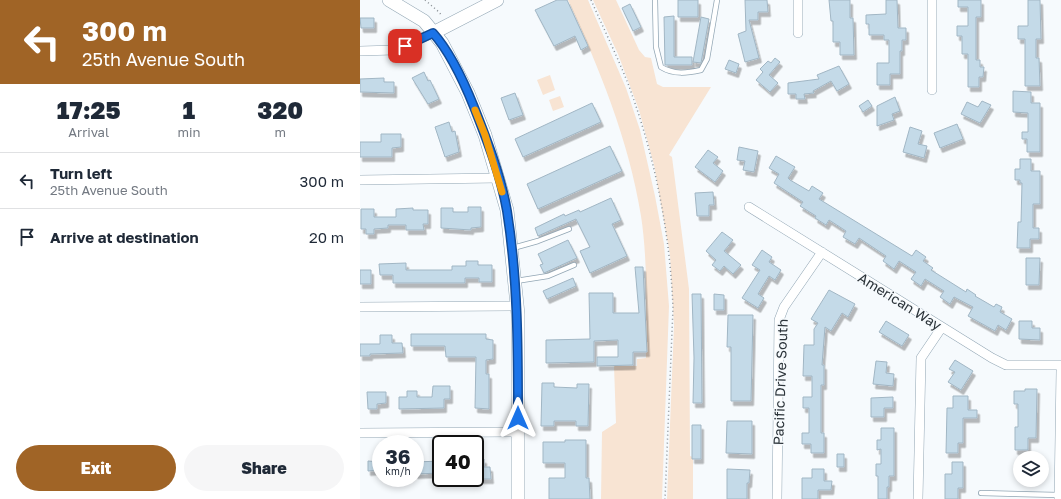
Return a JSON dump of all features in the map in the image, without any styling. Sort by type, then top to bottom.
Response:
[{"type":"street","points":[[389,0],[424,21],[442,43],[468,93],[485,135],[507,210],[516,306],[518,499]]},
{"type":"street","points":[[360,51],[394,50],[433,33],[497,0]]},
{"type":"street","points":[[798,0],[798,33]]},
{"type":"street","points":[[932,0],[932,90]]},
{"type":"street","points":[[360,180],[498,178]]},
{"type":"street","name":"American Way","points":[[749,207],[992,358],[1006,365],[1061,365]]},
{"type":"street","name":"Pacific Drive South","points":[[777,499],[779,320],[784,307],[822,252]]},
{"type":"street","points":[[360,307],[516,306]]},
{"type":"street","points":[[918,499],[921,358],[942,327]]},
{"type":"street","points":[[1059,497],[1061,371]]},
{"type":"street","points":[[360,432],[518,432]]},
{"type":"lane","points":[[655,0],[656,47],[662,67],[670,72],[688,73],[701,70],[707,59],[717,0]]},
{"type":"lane","points":[[511,248],[538,241],[569,229]]},
{"type":"lane","points":[[514,281],[548,276],[574,265]]},
{"type":"lane","points":[[981,493],[1059,497]]},
{"type":"path","points":[[425,0],[442,16]]},
{"type":"path","points":[[591,0],[627,81],[653,166],[662,210],[672,284],[673,308],[665,499]]},
{"type":"shaded area","points":[[568,0],[588,0],[626,88],[640,130],[655,196],[664,244],[669,306],[662,499],[601,499],[602,432],[616,423],[614,366],[637,366],[637,359],[646,358],[645,251],[636,188],[621,132],[602,78]]},
{"type":"shaded area","points":[[593,0],[616,0],[639,50],[645,57],[651,58],[657,84],[663,87],[711,87],[669,155],[672,157],[689,289],[690,456],[693,457],[693,499],[667,499],[674,326],[670,255],[654,165],[639,110],[618,54]]},
{"type":"shaded area","points":[[550,75],[555,90],[543,95],[537,80]]},
{"type":"shaded area","points":[[560,96],[564,107],[553,111],[549,100]]},
{"type":"building","points":[[557,0],[567,0],[588,46],[581,50],[575,36],[554,46],[535,10]]},
{"type":"building","points":[[678,0],[698,0],[698,17],[678,17]]},
{"type":"building","points":[[745,0],[767,0],[768,12],[758,12],[758,20],[749,20],[759,58],[745,62],[738,34],[746,31]]},
{"type":"building","points":[[829,0],[850,0],[850,18],[853,18],[854,55],[840,55],[840,42],[833,42],[833,21],[831,21]]},
{"type":"building","points":[[886,0],[897,0],[898,28],[906,28],[906,40],[902,40],[902,51],[900,51],[900,74],[890,74],[890,85],[877,85],[877,63],[889,63],[889,40],[884,40],[884,35],[869,35],[869,24],[866,24],[866,15],[886,14]]},
{"type":"building","points":[[958,0],[981,0],[981,17],[976,17],[976,60],[980,60],[980,67],[984,67],[983,77],[979,77],[979,87],[968,87],[968,54],[962,54],[962,36],[957,36],[957,26],[968,26],[968,7],[958,7]]},
{"type":"building","points":[[1028,0],[1040,0],[1041,39],[1036,39],[1036,58],[1039,58],[1040,86],[1025,86],[1025,39],[1018,39],[1018,26],[1028,26]]},
{"type":"building","points":[[630,4],[641,27],[633,31],[622,8]]},
{"type":"building","points":[[674,16],[674,57],[692,57],[692,65],[665,65],[664,17]]},
{"type":"building","points":[[701,17],[709,19],[701,63],[693,62]]},
{"type":"building","points":[[360,18],[374,18],[374,28],[361,28]]},
{"type":"building","points":[[775,58],[780,62],[769,75],[778,83],[770,92],[756,80],[763,72],[760,69],[768,61],[771,63]]},
{"type":"building","points":[[729,60],[739,64],[736,73],[725,69]]},
{"type":"building","points":[[839,66],[849,84],[837,91],[831,81],[813,91],[814,93],[804,94],[805,99],[796,99],[796,94],[788,94],[788,83],[819,79],[817,75]]},
{"type":"building","points":[[424,72],[428,81],[430,80],[439,99],[428,104],[412,78]]},
{"type":"building","points":[[384,78],[384,82],[394,82],[394,93],[360,92],[360,79]]},
{"type":"building","points":[[1013,91],[1031,92],[1031,103],[1040,103],[1040,152],[1027,152],[1027,139],[1022,139],[1022,132],[1028,132],[1028,113],[1013,112]]},
{"type":"building","points":[[515,93],[523,115],[509,120],[501,98]]},
{"type":"building","points":[[895,97],[900,111],[892,114],[894,120],[877,126],[877,106]]},
{"type":"building","points":[[868,100],[872,106],[863,112],[859,106]]},
{"type":"building","points":[[982,101],[991,105],[980,123],[961,114],[967,102],[978,107]]},
{"type":"building","points":[[592,103],[601,122],[523,157],[515,139]]},
{"type":"building","points":[[449,122],[452,132],[455,131],[459,152],[445,157],[435,127]]},
{"type":"building","points":[[957,124],[963,139],[940,148],[934,133]]},
{"type":"building","points":[[910,127],[922,131],[918,144],[927,146],[924,158],[903,152]]},
{"type":"building","points":[[381,134],[401,134],[401,147],[392,148],[392,157],[360,157],[360,142],[381,142]]},
{"type":"building","points":[[610,146],[622,171],[538,209],[527,184]]},
{"type":"building","points":[[739,147],[758,151],[754,172],[743,170],[745,161],[737,160]]},
{"type":"building","points":[[708,150],[718,157],[713,163],[723,171],[715,182],[695,167]]},
{"type":"building","points":[[776,156],[795,167],[788,178],[790,180],[809,191],[812,186],[823,193],[819,199],[912,256],[916,250],[926,257],[923,261],[933,268],[931,270],[966,292],[967,289],[976,295],[975,296],[994,307],[996,304],[1002,307],[1000,312],[1012,319],[1006,330],[998,325],[995,331],[968,316],[973,307],[954,297],[950,304],[940,297],[944,291],[925,279],[921,286],[911,279],[916,272],[899,261],[894,269],[883,261],[886,256],[859,238],[855,244],[843,237],[846,231],[829,220],[826,225],[815,218],[816,216],[800,206],[803,202],[774,183],[779,174],[769,168]]},
{"type":"building","points":[[1020,159],[1031,159],[1031,171],[1040,171],[1040,204],[1033,204],[1033,228],[1039,228],[1039,239],[1030,239],[1030,248],[1017,248],[1018,222],[1021,222],[1022,183],[1020,183],[1020,180],[1015,180],[1015,169],[1020,169]]},
{"type":"building","points":[[713,192],[714,205],[709,205],[709,216],[697,216],[695,193]]},
{"type":"building","points":[[611,198],[621,220],[612,224],[627,256],[590,273],[580,251],[590,247],[576,219],[538,236],[535,228],[564,214],[565,216],[579,210],[580,212]]},
{"type":"building","points":[[468,207],[481,207],[481,227],[471,228],[471,230],[441,228],[441,208],[453,208],[453,212],[468,212]]},
{"type":"building","points":[[413,208],[413,210],[428,210],[428,224],[423,224],[424,230],[406,230],[406,225],[388,225],[388,228],[374,229],[374,234],[366,234],[366,229],[361,229],[361,209],[374,209],[374,217],[396,217],[396,209]]},
{"type":"building","points":[[722,232],[733,240],[724,251],[741,265],[733,274],[724,266],[720,271],[712,265],[716,260],[706,251]]},
{"type":"building","points":[[568,240],[577,258],[544,273],[540,265],[543,264],[538,254]]},
{"type":"building","points":[[762,250],[772,257],[769,262],[781,270],[775,280],[769,276],[758,294],[764,298],[758,308],[742,298],[760,270],[752,265]]},
{"type":"building","points":[[1026,258],[1040,258],[1039,285],[1026,285]]},
{"type":"building","points":[[466,261],[478,261],[478,265],[492,265],[492,282],[479,282],[479,278],[465,278],[465,283],[393,283],[393,275],[380,275],[379,264],[406,263],[406,270],[452,270],[452,266],[466,266]]},
{"type":"building","points":[[635,267],[643,267],[647,352],[633,352],[633,365],[597,366],[597,357],[618,357],[618,340],[594,341],[594,362],[546,363],[546,340],[590,339],[589,293],[613,293],[613,313],[639,313]]},
{"type":"building","points":[[360,270],[371,270],[371,284],[360,284]]},
{"type":"building","points":[[573,278],[576,286],[547,299],[543,291]]},
{"type":"building","points":[[829,290],[855,304],[848,317],[842,313],[831,331],[825,327],[822,365],[824,365],[824,385],[821,385],[821,433],[824,433],[824,453],[811,453],[811,444],[802,444],[802,433],[809,433],[809,408],[803,408],[803,397],[812,397],[812,376],[803,376],[804,345],[814,345],[814,329],[818,323],[811,319]]},
{"type":"building","points":[[692,294],[701,294],[702,403],[693,403],[694,358]]},
{"type":"building","points":[[714,294],[724,295],[724,310],[714,310]]},
{"type":"building","points":[[728,315],[753,315],[751,401],[731,401],[731,347],[727,347]]},
{"type":"building","points":[[886,321],[909,335],[902,346],[879,332]]},
{"type":"building","points":[[1019,321],[1032,321],[1032,328],[1040,328],[1040,340],[1019,339]]},
{"type":"building","points":[[411,334],[486,334],[486,339],[493,340],[493,359],[486,360],[486,374],[489,374],[489,409],[475,408],[476,357],[446,357],[445,346],[411,346]]},
{"type":"building","points":[[380,335],[392,335],[392,343],[402,343],[403,353],[370,354],[370,356],[360,356],[360,344],[380,344]]},
{"type":"building","points":[[955,360],[973,371],[961,390],[948,382],[955,372],[949,369]]},
{"type":"building","points":[[876,361],[887,362],[886,373],[894,374],[893,386],[873,384]]},
{"type":"building","points":[[542,383],[554,383],[554,387],[577,388],[577,384],[589,384],[588,426],[576,426],[576,421],[554,421],[554,426],[541,426]]},
{"type":"building","points":[[433,386],[450,386],[450,399],[444,399],[444,408],[399,409],[399,397],[407,397],[407,391],[417,391],[417,397],[432,397]]},
{"type":"building","points":[[1025,389],[1037,389],[1036,438],[1028,438],[1028,450],[1015,450],[1015,427],[1018,427],[1018,404],[1014,404],[1014,391],[1025,391]]},
{"type":"building","points":[[367,392],[386,392],[386,403],[377,404],[377,409],[368,409]]},
{"type":"building","points":[[953,396],[968,396],[968,410],[977,410],[977,418],[963,418],[963,443],[958,443],[958,453],[946,453],[947,408],[953,408]]},
{"type":"building","points":[[893,397],[893,408],[884,408],[884,417],[871,417],[871,398]]},
{"type":"building","points":[[727,421],[752,421],[752,454],[726,453]]},
{"type":"building","points":[[692,425],[701,425],[701,459],[692,459]]},
{"type":"building","points":[[881,428],[894,428],[894,476],[889,476],[887,499],[878,499],[878,476],[876,476],[876,464],[881,464],[881,449],[877,450],[877,440],[881,440]]},
{"type":"building","points":[[565,440],[586,440],[586,478],[589,478],[590,499],[549,499],[549,478],[565,478],[565,463],[543,463],[543,442],[565,442]]},
{"type":"building","points":[[837,454],[844,454],[844,467],[837,467]]},
{"type":"building","points":[[368,461],[372,461],[372,471],[368,471]]},
{"type":"building","points":[[432,461],[432,473],[424,474],[424,462]]},
{"type":"building","points":[[952,462],[963,462],[963,488],[958,488],[958,499],[945,499],[945,474],[952,474]]},
{"type":"building","points":[[484,467],[490,467],[491,479],[484,479]]},
{"type":"building","points":[[727,469],[750,470],[749,483],[747,483],[747,499],[727,499]]},
{"type":"building","points":[[812,469],[824,469],[824,481],[832,481],[831,490],[818,490],[818,499],[802,499],[802,478],[812,478]]},
{"type":"slow traffic","points":[[475,110],[485,135],[502,192]]},
{"type":"route","points":[[405,46],[433,33],[442,43],[468,93],[485,135],[507,210],[518,314],[518,418]]}]
